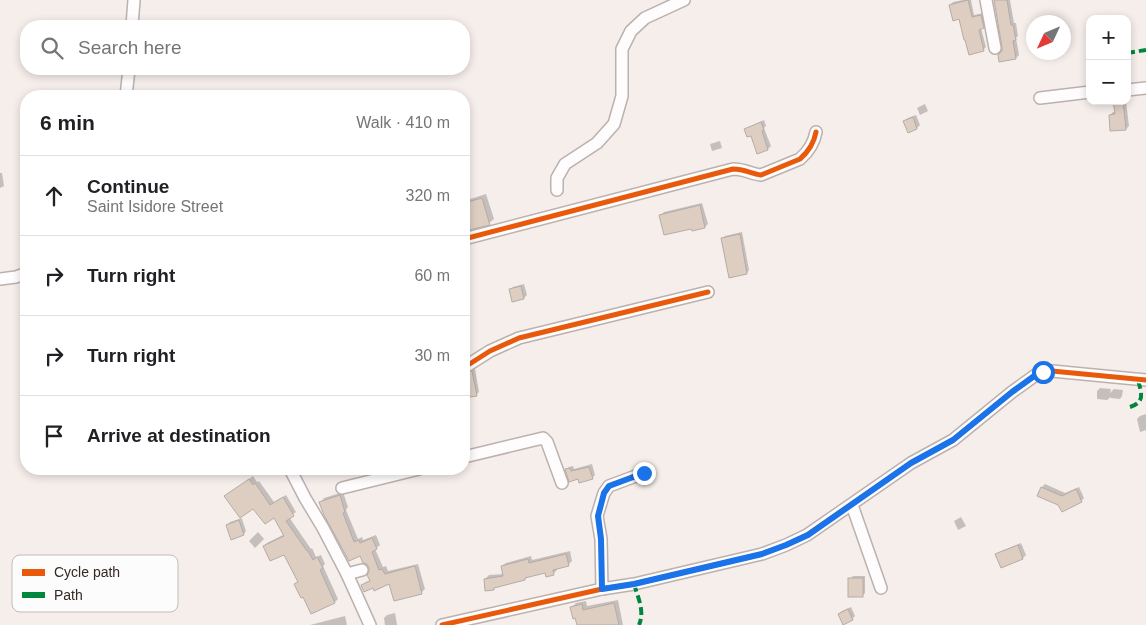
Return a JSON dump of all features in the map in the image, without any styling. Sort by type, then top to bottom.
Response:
[{"type":"street","points":[[132,20],[134,0]]},
{"type":"street","points":[[557,190],[557,178],[565,164],[597,144],[614,124],[622,96],[622,49],[631,31],[645,18],[684,0]]},
{"type":"street","points":[[986,0],[995,48]]},
{"type":"street","points":[[127,90],[128,75]]},
{"type":"street","points":[[1131,90],[1146,88]]},
{"type":"street","points":[[1040,98],[1086,92]]},
{"type":"street","points":[[470,237],[733,169],[742,169],[761,175],[800,159],[814,142],[816,132]]},
{"type":"street","points":[[0,279],[20,275]]},
{"type":"street","points":[[470,364],[490,351],[520,338],[708,292]]},
{"type":"street","points":[[442,625],[602,589],[634,584],[762,554],[786,545],[808,535],[911,463],[953,440],[1037,374],[1052,371],[1146,380]]},
{"type":"street","points":[[470,456],[542,438],[547,442],[562,483]]},
{"type":"street","points":[[602,589],[601,539],[598,516],[604,493],[609,486],[644,473]]},
{"type":"street","points":[[293,475],[347,574],[370,625]]},
{"type":"street","points":[[342,488],[395,475]]},
{"type":"street","points":[[852,505],[881,588]]},
{"type":"street","points":[[347,574],[362,570]]},
{"type":"building","points":[[968,0],[972,17],[981,15],[984,28],[979,30],[984,51],[969,55],[959,19],[953,21],[949,5]]},
{"type":"building","points":[[994,0],[1007,0],[1011,25],[1013,25],[1016,40],[1013,41],[1016,59],[999,62],[998,55],[1002,51],[1002,47]]},
{"type":"building","points":[[1114,105],[1123,105],[1126,130],[1110,131],[1109,115],[1115,114]]},
{"type":"building","points":[[913,117],[917,129],[908,133],[903,121]]},
{"type":"building","points":[[761,122],[768,150],[757,154],[751,136],[747,137],[744,129]]},
{"type":"building","points":[[482,198],[490,225],[470,230],[470,201]]},
{"type":"building","points":[[700,205],[705,228],[664,235],[659,215]]},
{"type":"building","points":[[740,234],[747,274],[729,278],[721,238]]},
{"type":"building","points":[[521,286],[524,299],[512,302],[509,289]]},
{"type":"building","points":[[472,371],[477,396],[470,397],[470,372]]},
{"type":"building","points":[[589,467],[593,479],[579,483],[578,479],[569,482],[565,469],[570,468],[571,471]]},
{"type":"building","points":[[249,479],[253,485],[255,483],[270,505],[283,497],[294,516],[286,521],[313,560],[317,557],[323,568],[320,570],[335,603],[311,614],[294,584],[298,582],[284,555],[270,561],[263,546],[284,536],[274,518],[265,524],[253,509],[240,518],[224,496]]},
{"type":"building","points":[[1041,487],[1062,496],[1076,489],[1082,502],[1062,512],[1058,505],[1037,496]]},
{"type":"building","points":[[340,495],[345,512],[343,513],[354,542],[359,540],[360,543],[372,538],[377,549],[372,552],[379,570],[382,569],[385,574],[415,566],[422,594],[394,601],[389,584],[374,591],[373,588],[364,592],[361,585],[370,581],[367,575],[369,568],[367,564],[363,563],[360,556],[349,561],[319,502]]},
{"type":"building","points":[[239,520],[244,535],[231,540],[226,525]]},
{"type":"building","points":[[1018,545],[1023,559],[1001,568],[995,554]]},
{"type":"building","points":[[566,554],[569,566],[553,570],[554,575],[546,577],[545,573],[494,588],[494,590],[485,591],[484,579],[503,576],[501,566],[528,559],[529,563]]},
{"type":"building","points":[[848,578],[863,578],[863,597],[848,597]]},
{"type":"building","points":[[614,603],[619,625],[577,625],[575,618],[573,619],[570,607],[582,604],[583,610]]},
{"type":"building","points":[[848,609],[853,620],[843,625],[838,614]]},
{"type":"marked path","points":[[1131,52],[1146,50]]},
{"type":"marked path","points":[[1130,407],[1135,405],[1141,396],[1138,380]]},
{"type":"marked path","points":[[634,584],[641,610],[639,625]]},
{"type":"cycle path","points":[[470,237],[733,169],[761,175],[800,159],[810,147],[816,132]]},
{"type":"cycle path","points":[[470,364],[490,351],[519,338],[708,292]]},
{"type":"cycle path","points":[[442,625],[602,589],[634,584],[762,554],[786,545],[807,535],[911,463],[953,440],[1037,374],[1052,371],[1146,380]]},
{"type":"route","points":[[644,473],[609,486],[604,493],[598,516],[601,539],[602,589],[634,584],[762,554],[808,535],[911,463],[953,440],[1012,392],[1037,374],[1043,372]]}]
